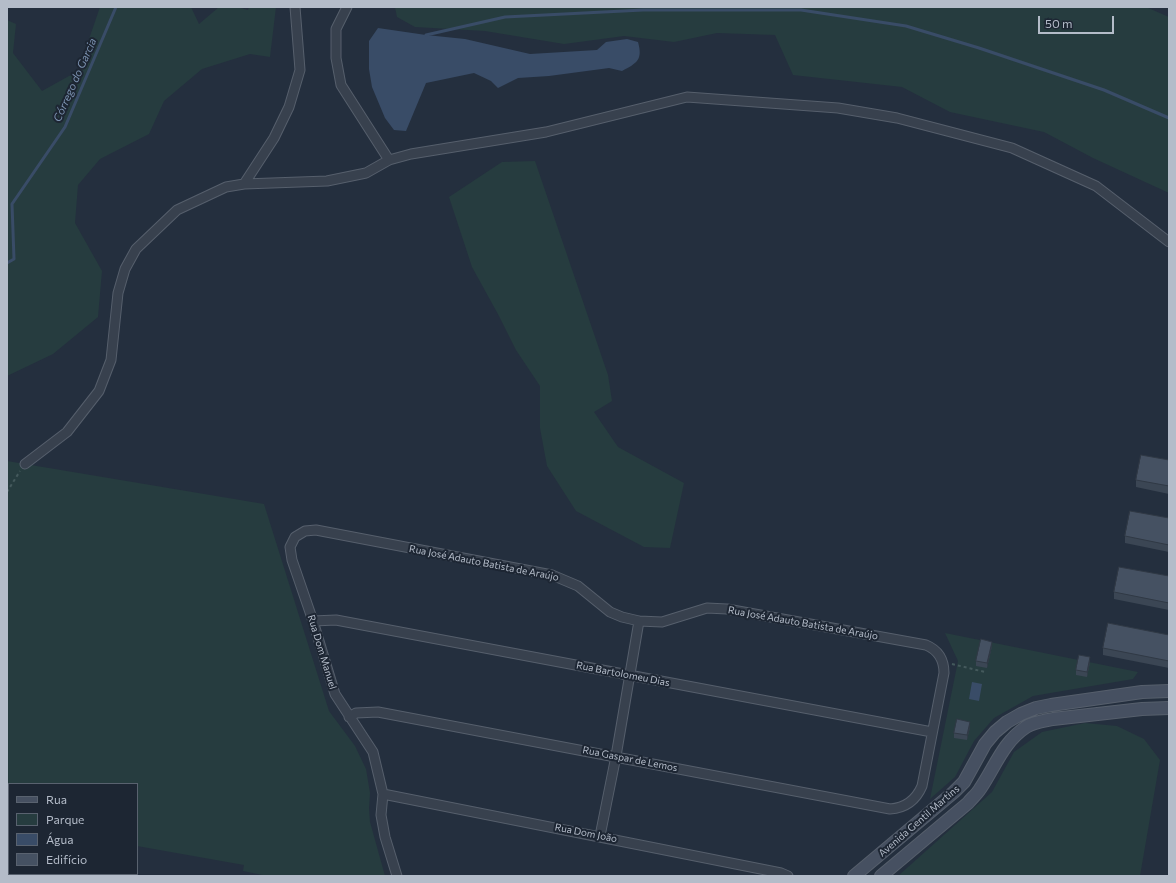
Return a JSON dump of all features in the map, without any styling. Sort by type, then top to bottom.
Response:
[{"type":"main road","name":"Avenida Gentil Martins","points":[[854,876],[959,787],[972,770],[985,744],[995,732],[1007,722],[1026,712],[1051,704],[1142,692],[1169,691]]},
{"type":"main road","points":[[1142,692],[1140,700],[1142,709]]},
{"type":"main road","name":"Avenida Gentil Martins","points":[[881,876],[968,803],[979,791],[1008,743],[1027,727],[1053,719],[1142,709],[1169,708]]},
{"type":"street","points":[[244,184],[274,138],[290,107],[300,70],[295,7]]},
{"type":"street","points":[[346,7],[336,28],[336,58],[341,85],[389,160]]},
{"type":"street","points":[[25,464],[68,432],[99,391],[110,360],[118,293],[125,269],[136,249],[177,210],[226,187],[244,184],[327,182],[366,173],[389,160],[425,151],[546,132],[687,97],[838,108],[897,118],[1012,148],[1096,186],[1169,242]]},
{"type":"street","name":"Rua José Adauto Batista de Araújo","points":[[295,537],[305,531],[316,530],[552,575],[578,586],[610,612],[622,617],[639,621],[662,622],[707,608],[727,609],[926,645],[936,651],[942,660]]},
{"type":"street","name":"Rua Dom Manuel","points":[[295,537],[290,547],[292,560],[313,621],[335,694],[373,752],[383,794],[381,815],[385,837],[397,876]]},
{"type":"street","name":"Rua Bartolomeu Dias","points":[[313,621],[336,620],[932,732]]},
{"type":"street","points":[[600,836],[616,756],[639,621]]},
{"type":"street","points":[[932,732],[944,673],[942,660]]},
{"type":"street","name":"Rua Gaspar de Lemos","points":[[349,717],[356,713],[378,712],[890,809],[900,807],[910,802],[917,795],[922,786],[932,732]]},
{"type":"street","name":"Rua Dom João","points":[[383,794],[600,836],[781,873],[788,876]]},
{"type":"path","points":[[7,492],[25,464]]},
{"type":"path","points":[[942,660],[985,672]]},
{"type":"green space","points":[[100,7],[191,7],[199,24],[219,7],[237,7],[248,10],[249,7],[276,7],[270,57],[250,54],[202,69],[164,101],[149,134],[100,159],[78,185],[75,223],[102,271],[98,317],[53,354],[7,376],[7,20],[16,24],[13,53],[42,91],[78,71]]},
{"type":"green space","points":[[395,7],[1146,7],[1169,17],[1169,193],[1093,158],[1044,132],[950,112],[902,87],[793,75],[775,35],[717,33],[674,42],[624,36],[564,44],[485,31],[415,27],[397,17]]},
{"type":"green space","points":[[535,161],[608,375],[612,401],[594,412],[618,447],[684,483],[670,548],[644,547],[576,511],[547,466],[540,428],[540,386],[516,350],[472,267],[449,197],[502,162]]},
{"type":"green space","points":[[7,461],[264,504],[329,711],[355,746],[366,769],[370,793],[370,822],[385,876],[267,876],[243,871],[244,865],[138,846],[138,783],[8,783],[8,875],[31,876],[7,876]]},
{"type":"green space","points":[[945,633],[1138,672],[1133,679],[1033,696],[994,718],[974,741],[955,777],[930,799],[958,661]]},
{"type":"green space","points":[[1085,723],[1117,726],[1144,739],[1160,760],[1140,876],[898,876],[992,792],[1014,752],[1042,732]]},
{"type":"water","points":[[378,28],[465,39],[530,54],[597,50],[606,42],[627,39],[638,42],[640,53],[638,60],[632,66],[622,71],[609,68],[549,76],[518,78],[498,88],[491,81],[474,73],[426,83],[406,131],[394,130],[385,118],[372,87],[369,69],[369,41]]},
{"type":"water","points":[[972,682],[982,684],[979,701],[969,699]]},
{"type":"building","points":[[1141,455],[1169,460],[1169,486],[1136,480]]},
{"type":"building","points":[[1130,511],[1169,518],[1169,545],[1125,536]]},
{"type":"building","points":[[1119,567],[1169,576],[1169,603],[1114,592]]},
{"type":"building","points":[[1108,623],[1169,635],[1169,661],[1103,648]]},
{"type":"building","points":[[981,639],[992,642],[987,663],[976,661]]},
{"type":"building","points":[[1079,655],[1090,657],[1087,672],[1076,670]]},
{"type":"building","points":[[957,719],[970,722],[967,735],[954,733]]},
{"type":"waterway","name":"Córrego do Garcia","points":[[7,263],[14,259],[12,204],[65,127],[116,7]]},
{"type":"waterway","points":[[426,35],[505,17],[643,10],[801,10],[906,26],[979,48],[1104,90],[1169,118]]}]
